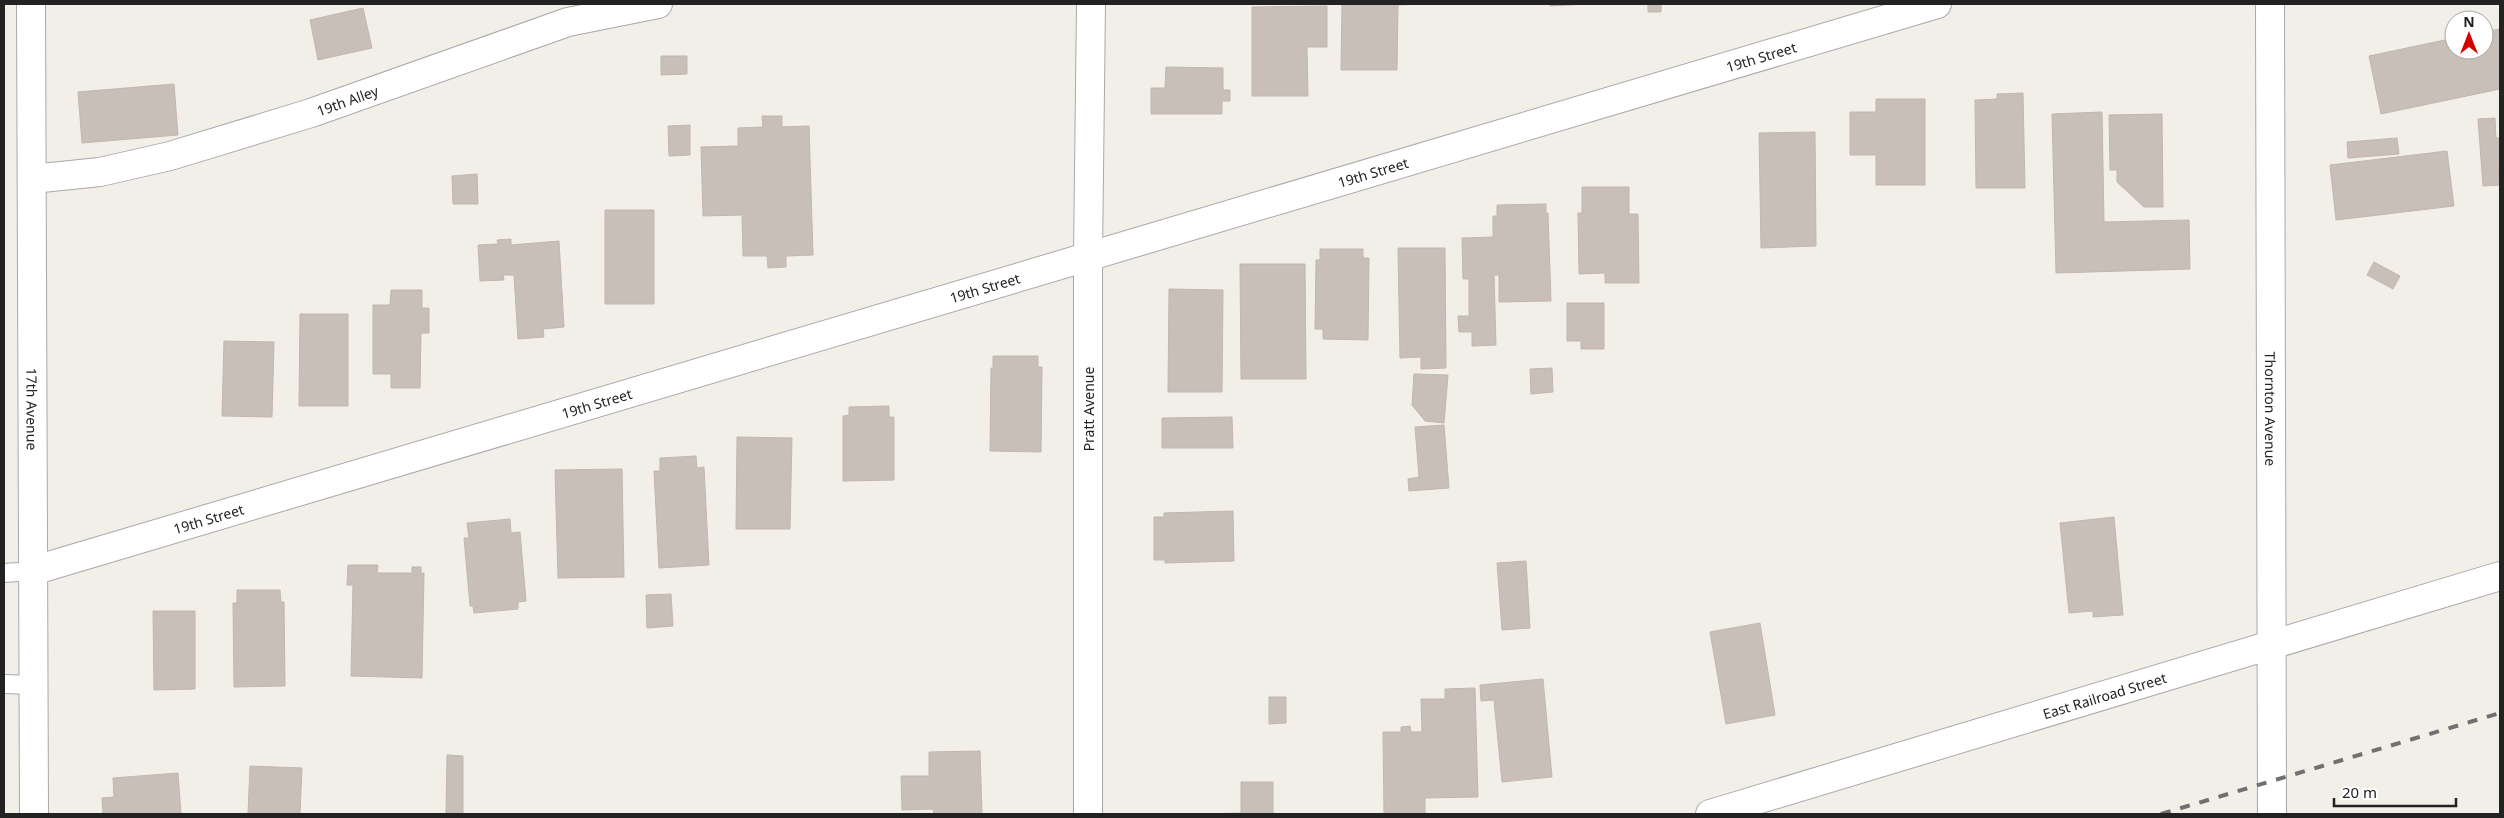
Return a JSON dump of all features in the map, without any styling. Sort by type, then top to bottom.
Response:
[{"type":"street","name":"17th Avenue","points":[[31,4],[34,814]]},
{"type":"street","name":"19th Alley","points":[[32,178],[100,172],[170,156],[311,113],[568,22],[658,4]]},
{"type":"street","name":"Pratt Avenue","points":[[1088,814],[1088,256],[1091,4]]},
{"type":"street","name":"19th Street","points":[[32,571],[1937,4]]},
{"type":"street","name":"Thornton Avenue","points":[[2270,4],[2272,814]]},
{"type":"street","name":"East Railroad Street","points":[[1710,814],[2500,576]]},
{"type":"lane","points":[[4,572],[32,571]]},
{"type":"lane","points":[[4,684],[33,685]]},
{"type":"building","points":[[1342,4],[1424,4],[1398,5],[1397,70],[1341,70]]},
{"type":"building","points":[[1550,4],[1587,4],[1550,6]]},
{"type":"building","points":[[1648,4],[1661,4],[1661,12],[1648,12]]},
{"type":"building","points":[[1327,6],[1327,47],[1307,47],[1308,96],[1252,96],[1252,7]]},
{"type":"building","points":[[363,8],[372,48],[318,60],[310,20]]},
{"type":"building","points":[[2500,29],[2500,89],[2381,114],[2369,56],[2444,40],[2444,60],[2494,60],[2494,30]]},
{"type":"building","points":[[661,56],[687,56],[687,74],[661,75]]},
{"type":"building","points":[[1166,67],[1223,68],[1223,90],[1230,90],[1230,101],[1222,101],[1222,114],[1151,114],[1151,88],[1165,88]]},
{"type":"building","points":[[174,84],[178,135],[82,143],[78,92]]},
{"type":"building","points":[[2023,93],[2025,188],[1976,188],[1975,100],[1997,99],[1997,94]]},
{"type":"building","points":[[1876,99],[1925,99],[1925,185],[1876,185],[1876,155],[1850,155],[1850,112],[1876,112]]},
{"type":"building","points":[[2102,112],[2104,222],[2189,220],[2190,269],[2056,273],[2052,114]]},
{"type":"building","points":[[2162,114],[2163,207],[2144,207],[2117,182],[2117,170],[2110,170],[2109,115]]},
{"type":"building","points":[[762,116],[782,116],[782,127],[809,126],[813,255],[786,256],[786,267],[768,268],[767,256],[743,256],[742,215],[703,216],[701,147],[738,146],[738,128],[763,127]]},
{"type":"building","points":[[2495,118],[2496,138],[2500,138],[2500,162],[2498,162],[2500,185],[2483,186],[2478,119]]},
{"type":"building","points":[[690,125],[690,155],[669,156],[668,126]]},
{"type":"building","points":[[1815,132],[1816,246],[1761,248],[1759,133]]},
{"type":"building","points":[[2397,138],[2399,154],[2348,158],[2347,142]]},
{"type":"building","points":[[2447,151],[2454,206],[2336,220],[2330,165]]},
{"type":"building","points":[[477,174],[478,204],[453,204],[452,176]]},
{"type":"building","points":[[1582,187],[1629,187],[1629,214],[1638,214],[1639,283],[1605,283],[1605,273],[1579,274],[1578,213],[1582,213]]},
{"type":"building","points":[[1546,204],[1546,213],[1548,213],[1551,301],[1499,302],[1499,275],[1494,275],[1496,345],[1472,346],[1472,332],[1459,332],[1458,316],[1469,316],[1469,279],[1463,279],[1462,238],[1493,237],[1493,216],[1497,216],[1497,205]]},
{"type":"building","points":[[605,210],[654,210],[654,304],[605,304]]},
{"type":"building","points":[[511,239],[511,245],[559,241],[564,327],[543,329],[544,337],[518,339],[514,275],[503,275],[504,280],[480,281],[478,245],[498,244],[497,240]]},
{"type":"building","points":[[1398,248],[1445,248],[1446,368],[1421,369],[1421,357],[1400,358]]},
{"type":"building","points":[[1320,249],[1363,249],[1363,258],[1369,258],[1368,340],[1323,339],[1323,329],[1315,329],[1316,260],[1320,260]]},
{"type":"building","points":[[2374,262],[2400,276],[2393,289],[2367,275]]},
{"type":"building","points":[[1240,264],[1305,264],[1306,379],[1241,379]]},
{"type":"building","points":[[1169,289],[1223,290],[1222,392],[1168,392]]},
{"type":"building","points":[[391,290],[422,290],[422,308],[429,308],[429,333],[421,333],[420,388],[391,388],[391,374],[373,374],[373,305],[390,305]]},
{"type":"building","points":[[1567,303],[1604,303],[1604,349],[1581,349],[1581,341],[1567,341]]},
{"type":"building","points":[[300,314],[348,314],[348,406],[299,406]]},
{"type":"building","points":[[224,341],[274,342],[272,417],[222,416]]},
{"type":"building","points":[[993,356],[1038,356],[1038,367],[1042,367],[1041,452],[990,451],[991,368],[993,368]]},
{"type":"building","points":[[1552,368],[1553,392],[1531,394],[1530,369]]},
{"type":"building","points":[[1414,374],[1448,375],[1444,423],[1425,421],[1412,405]]},
{"type":"building","points":[[889,406],[889,417],[894,417],[894,480],[843,481],[843,416],[849,415],[849,407]]},
{"type":"building","points":[[1232,417],[1233,448],[1162,448],[1162,418]]},
{"type":"building","points":[[1444,425],[1449,488],[1409,491],[1408,479],[1419,477],[1415,427]]},
{"type":"building","points":[[737,437],[792,438],[790,529],[736,529]]},
{"type":"building","points":[[696,456],[697,468],[704,467],[709,565],[659,568],[654,471],[660,471],[660,458]]},
{"type":"building","points":[[622,469],[624,577],[558,578],[555,470]]},
{"type":"building","points":[[1233,511],[1234,561],[1165,563],[1165,560],[1154,560],[1154,517],[1164,517],[1164,513]]},
{"type":"building","points":[[2114,517],[2123,615],[2093,617],[2093,611],[2069,613],[2060,523]]},
{"type":"building","points":[[510,519],[511,533],[520,532],[526,601],[518,602],[518,609],[474,613],[473,606],[470,606],[464,538],[469,538],[467,523]]},
{"type":"building","points":[[1526,561],[1530,628],[1502,630],[1497,563]]},
{"type":"building","points":[[348,565],[378,565],[377,573],[412,573],[412,567],[421,567],[421,573],[424,573],[422,678],[351,676],[353,585],[347,585]]},
{"type":"building","points":[[237,590],[280,590],[281,602],[284,602],[285,686],[234,687],[233,603],[237,603]]},
{"type":"building","points":[[671,594],[673,626],[647,628],[646,595]]},
{"type":"building","points":[[153,611],[195,611],[195,689],[154,690]]},
{"type":"building","points":[[1760,623],[1775,715],[1726,724],[1710,632]]},
{"type":"building","points":[[1543,679],[1552,777],[1502,782],[1494,700],[1481,701],[1480,685]]},
{"type":"building","points":[[1475,688],[1478,797],[1425,798],[1425,814],[1384,814],[1383,732],[1401,732],[1401,727],[1410,726],[1411,732],[1422,732],[1421,699],[1445,699],[1445,689]]},
{"type":"building","points":[[1269,697],[1286,697],[1286,723],[1269,724]]},
{"type":"building","points":[[980,751],[982,814],[934,814],[933,809],[902,810],[901,776],[929,776],[929,752]]},
{"type":"building","points":[[447,755],[463,756],[463,813],[446,813]]},
{"type":"building","points":[[250,766],[302,768],[300,814],[248,814]]},
{"type":"building","points":[[178,773],[181,814],[103,814],[102,798],[114,797],[113,778]]},
{"type":"building","points":[[1241,782],[1273,782],[1273,814],[1206,814],[1241,813]]},
{"type":"railway","points":[[2161,814],[2500,713]]}]
